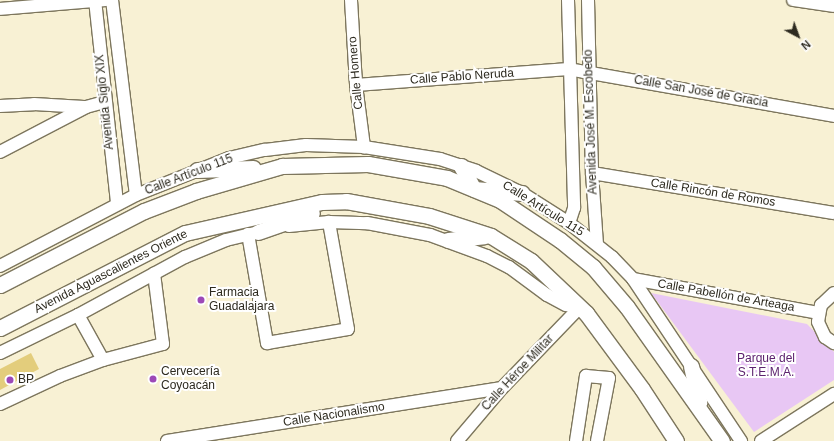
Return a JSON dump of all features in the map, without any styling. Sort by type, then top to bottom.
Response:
[{"type":"main road","points":[[197,170],[368,164],[448,178],[500,200],[560,240],[593,267],[627,307],[700,407],[722,441]]},
{"type":"main road","points":[[0,285],[144,211],[196,191],[282,166]]},
{"type":"main road","points":[[461,166],[474,189]]},
{"type":"main road","points":[[474,189],[522,193]]},
{"type":"main road","points":[[253,233],[346,201]]},
{"type":"main road","name":"Avenida Aguascalientes Oriente","points":[[0,328],[186,233],[322,202],[346,201],[429,216],[491,236],[531,261],[580,307],[642,389],[676,441]]},
{"type":"main road","points":[[448,240],[491,236]]},
{"type":"main road","points":[[692,366],[700,407]]},
{"type":"street","name":"Avenida Siglo XIX","points":[[112,0],[136,196]]},
{"type":"street","name":"Calle Homero","points":[[351,0],[356,85],[364,147]]},
{"type":"street","name":"Avenida José M. Escobedo","points":[[568,0],[568,69],[574,201],[569,223]]},
{"type":"street","name":"Avenida José M. Escobedo","points":[[588,0],[592,173],[597,244]]},
{"type":"street","points":[[793,0],[834,6]]},
{"type":"street","name":"Avenida Siglo XIX","points":[[98,1],[105,102],[117,204]]},
{"type":"street","points":[[0,8],[98,1]]},
{"type":"street","name":"Calle Pablo Neruda","points":[[356,85],[568,69]]},
{"type":"street","name":"Calle San José de Gracia","points":[[568,69],[834,116]]},
{"type":"street","points":[[0,152],[86,107],[105,102]]},
{"type":"street","points":[[0,106],[34,104],[86,107]]},
{"type":"street","name":"Calle Artículo 115","points":[[136,196],[229,158],[265,150],[306,146],[364,147],[440,159],[461,166],[522,193],[569,223],[597,244],[633,279],[741,441]]},
{"type":"street","name":"Calle Rincón de Romos","points":[[592,173],[834,213]]},
{"type":"street","points":[[0,266],[117,204],[136,196]]},
{"type":"street","points":[[253,233],[266,343],[348,329],[329,222]]},
{"type":"street","points":[[0,353],[78,315],[192,254],[253,233],[329,222],[382,224],[448,240],[509,267],[547,294],[566,305],[580,307]]},
{"type":"street","points":[[0,404],[60,376],[103,360],[163,344],[154,274]]},
{"type":"street","name":"Calle Pabellón de Arteaga","points":[[633,279],[818,313]]},
{"type":"street","points":[[834,293],[825,299],[818,313],[820,330],[834,343]]},
{"type":"street","name":"Calle Héroe Militar","points":[[457,441],[502,388],[580,307]]},
{"type":"street","points":[[78,315],[103,360]]},
{"type":"street","points":[[576,441],[586,376],[609,378],[597,441]]},
{"type":"street","name":"Calle Nacionalismo","points":[[167,441],[502,388]]},
{"type":"street","points":[[761,441],[834,394]]},
{"type":"green space","name":"Parque del S.T.E.M.A.","points":[[651,293],[807,324],[834,352],[834,380],[754,432]]},
{"type":"building","name":"BP","points":[[31,353],[39,369],[0,390],[0,369]]},
{"type":"place","name":"Farmacia Guadalajara","points":[[201,300]]},
{"type":"place","name":"Cervecería Coyoacán","points":[[153,379]]},
{"type":"place","name":"BP","points":[[10,380]]}]
